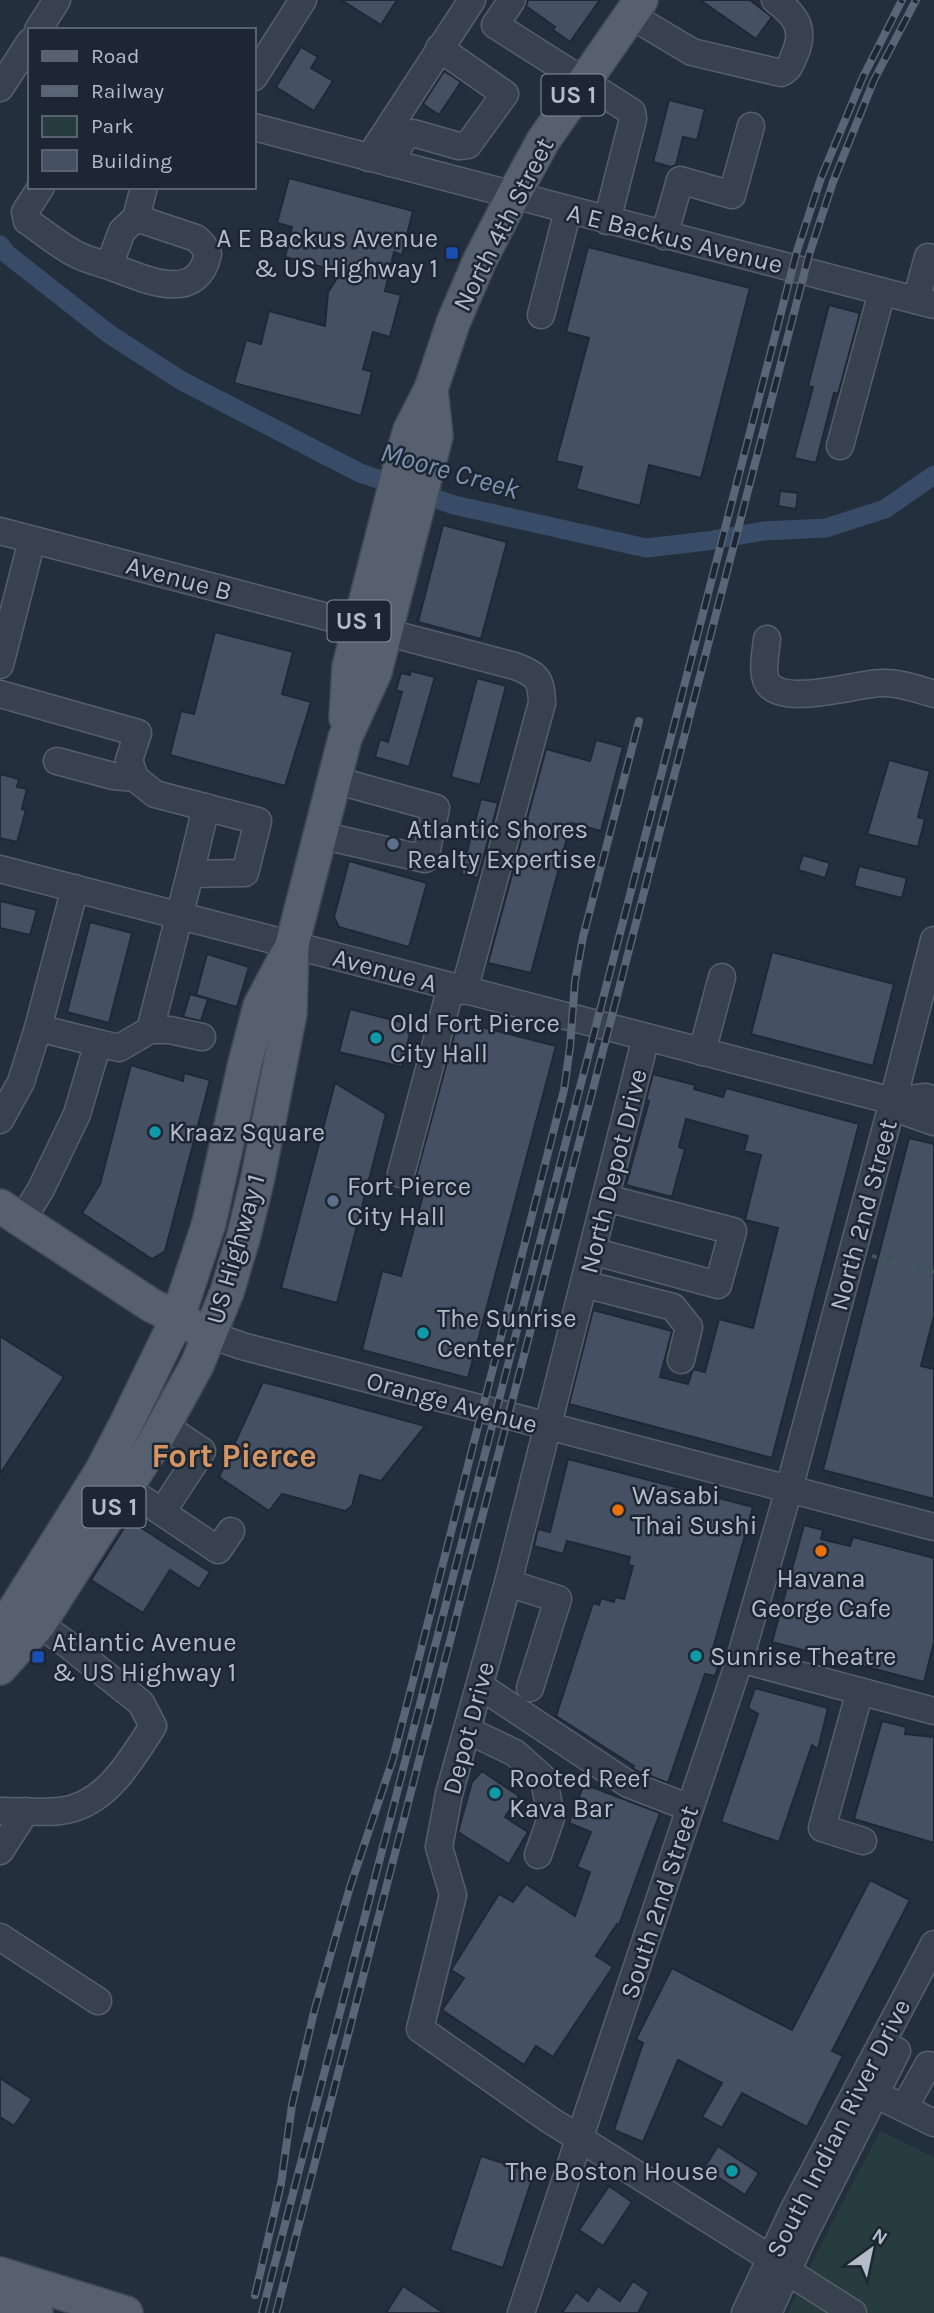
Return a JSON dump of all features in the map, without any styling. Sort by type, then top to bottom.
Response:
[{"type":"main road","name":"North 4th Street","points":[[292,945],[345,738],[375,673],[372,628],[418,450],[436,436],[431,389],[453,323],[480,260],[543,141],[636,8]]},
{"type":"main road","name":"US Highway 1","points":[[0,1641],[15,1609],[101,1472],[177,1319],[209,1223],[260,1006],[292,945]]},
{"type":"main road","name":"US Highway 1","points":[[0,1668],[38,1624],[126,1488],[164,1426],[211,1335],[244,1235],[258,1177],[290,1013],[292,945]]},
{"type":"main road","name":"Orange Avenue","points":[[11,1213],[177,1319],[211,1335]]},
{"type":"main road","points":[[0,2274],[125,2313]]},
{"type":"main road","points":[[0,2301],[36,2313]]},
{"type":"street","points":[[38,28],[57,0]]},
{"type":"street","points":[[256,74],[303,0]]},
{"type":"street","points":[[379,160],[439,48],[472,0]]},
{"type":"street","points":[[512,0],[495,25],[632,112],[634,119],[607,221]]},
{"type":"street","points":[[636,8],[692,52],[781,74],[788,69],[800,43],[800,31],[793,16],[775,0]]},
{"type":"street","points":[[379,160],[413,133],[459,146],[468,145],[505,94],[439,48]]},
{"type":"street","points":[[0,88],[25,58]]},
{"type":"street","points":[[664,236],[680,180],[732,195],[751,126]]},
{"type":"street","name":"A E Backus Avenue","points":[[256,128],[925,303]]},
{"type":"street","points":[[40,189],[25,212],[27,221],[73,253],[92,262],[166,284],[192,281],[201,274],[208,254],[204,245],[196,238],[136,218]]},
{"type":"street","points":[[109,266],[122,230],[136,218],[143,189]]},
{"type":"street","points":[[541,315],[568,211]]},
{"type":"street","points":[[925,303],[928,257]]},
{"type":"street","points":[[840,446],[882,292]]},
{"type":"street","name":"Avenue B","points":[[0,531],[515,666],[532,673],[541,684],[542,703],[457,989]]},
{"type":"street","points":[[1,654],[32,540]]},
{"type":"street","points":[[767,639],[765,679],[770,687],[780,691],[802,694],[883,683],[934,694]]},
{"type":"street","points":[[0,694],[138,733],[129,760],[135,778],[155,794],[258,821],[245,873],[190,874]]},
{"type":"street","points":[[57,761],[113,776],[135,778]]},
{"type":"street","points":[[320,835],[425,859],[436,808],[335,780]]},
{"type":"street","points":[[150,1030],[206,807]]},
{"type":"street","name":"Avenue A","points":[[0,869],[893,1101],[926,1097],[934,1100]]},
{"type":"street","points":[[0,1120],[21,1082],[75,888]]},
{"type":"street","name":"North 2nd Street","points":[[789,1489],[934,940]]},
{"type":"street","points":[[702,1052],[722,977]]},
{"type":"street","points":[[401,1174],[457,989]]},
{"type":"street","points":[[38,1028],[119,1048],[150,1030],[170,1030],[202,1037]]},
{"type":"street","name":"North Depot Drive","points":[[548,1427],[646,1037]]},
{"type":"street","points":[[11,1213],[41,1189],[77,1114],[98,1043]]},
{"type":"street","name":"Avenue A","points":[[893,1101],[906,1112],[934,1122]]},
{"type":"street","points":[[592,1251],[718,1286],[733,1231],[606,1198]]},
{"type":"street","points":[[584,1284],[673,1307],[689,1326],[681,1360]]},
{"type":"street","name":"Orange Avenue","points":[[211,1335],[242,1346],[934,1527]]},
{"type":"street","points":[[162,1512],[202,1451],[164,1426]]},
{"type":"street","name":"Depot Drive","points":[[548,1427],[509,1583],[449,1794],[439,1847],[453,1895],[420,2029],[580,2138]]},
{"type":"street","points":[[126,1488],[218,1550],[231,1531]]},
{"type":"street","name":"South 2nd Street","points":[[521,2313],[740,1659],[789,1489]]},
{"type":"street","points":[[509,1583],[558,1599],[530,1688]]},
{"type":"street","points":[[0,1850],[13,1811],[61,1811],[83,1805],[120,1777],[153,1726],[141,1703],[38,1624]]},
{"type":"street","points":[[740,1659],[934,1711]]},
{"type":"street","points":[[480,1686],[628,1783],[690,1808]]},
{"type":"street","points":[[860,1692],[822,1828],[863,1841]]},
{"type":"street","points":[[467,1730],[515,1753],[544,1779],[551,1818],[538,1855]]},
{"type":"street","points":[[0,1937],[99,2001]]},
{"type":"street","name":"South Indian River Drive","points":[[768,2313],[778,2265],[934,1944]]},
{"type":"street","name":"South Indian River Drive","points":[[745,2313],[778,2265],[876,2094],[934,1978]]},
{"type":"street","points":[[898,2050],[931,2066],[904,2108]]},
{"type":"street","points":[[876,2094],[934,2123]]},
{"type":"street","points":[[580,2138],[853,2313]]},
{"type":"path","points":[[870,1256],[934,1272]]},
{"type":"green space","points":[[880,2131],[934,2157],[934,2313],[788,2313],[802,2281]]},
{"type":"building","points":[[341,0],[397,0],[381,25]]},
{"type":"building","points":[[528,0],[600,0],[570,42],[553,30],[555,27],[526,6]]},
{"type":"building","points":[[700,0],[750,0],[772,17],[756,39]]},
{"type":"building","points":[[301,47],[318,57],[311,68],[333,81],[314,111],[276,87]]},
{"type":"building","points":[[444,71],[461,82],[439,115],[423,104]]},
{"type":"building","points":[[669,100],[705,109],[697,140],[683,137],[676,165],[671,167],[653,162]]},
{"type":"building","points":[[289,178],[413,211],[402,255],[394,252],[385,291],[401,295],[390,337],[373,332],[363,369],[372,372],[361,416],[234,383],[246,340],[261,344],[269,311],[325,326],[328,292],[341,272],[285,257],[292,227],[277,223]]},
{"type":"building","points":[[588,247],[750,288],[701,478],[649,465],[640,506],[576,489],[582,467],[556,461],[589,338],[566,332]]},
{"type":"building","points":[[829,305],[860,313],[838,394],[834,393],[816,463],[794,458],[813,387],[808,386]]},
{"type":"building","points":[[780,491],[798,493],[796,509],[778,506]]},
{"type":"building","points":[[443,525],[507,542],[481,639],[418,622]]},
{"type":"building","points":[[215,632],[293,652],[282,694],[311,702],[285,786],[170,755],[181,711],[194,714]]},
{"type":"building","points":[[411,671],[435,677],[409,767],[375,757],[380,739],[388,742],[402,692],[396,690],[401,673],[410,675]]},
{"type":"building","points":[[477,678],[506,686],[480,785],[451,777]]},
{"type":"building","points":[[596,740],[623,747],[601,831],[571,823],[531,973],[488,963],[546,749],[590,761]]},
{"type":"building","points":[[889,760],[930,771],[918,817],[925,819],[918,847],[867,834]]},
{"type":"building","points":[[0,774],[19,779],[17,787],[27,789],[22,809],[26,810],[17,842],[0,838]]},
{"type":"building","points":[[481,799],[498,803],[478,878],[461,874]]},
{"type":"building","points":[[803,855],[830,863],[825,878],[798,870]]},
{"type":"building","points":[[349,861],[427,883],[409,947],[339,927],[334,917]]},
{"type":"building","points":[[859,866],[907,878],[902,898],[854,886]]},
{"type":"building","points":[[0,901],[37,910],[30,935],[0,928]]},
{"type":"building","points":[[90,922],[132,933],[109,1023],[67,1012]]},
{"type":"building","points":[[772,952],[894,984],[873,1066],[751,1034]]},
{"type":"building","points":[[207,954],[249,967],[237,1007],[196,995]]},
{"type":"building","points":[[190,994],[208,999],[201,1021],[183,1017]]},
{"type":"building","name":"Old Fort Pierce City Hall","points":[[350,1009],[412,1025],[402,1067],[339,1052]]},
{"type":"building","points":[[458,1021],[556,1046],[468,1378],[362,1350],[382,1271],[401,1276],[426,1184],[415,1180]]},
{"type":"building","name":"Kraaz Square","points":[[131,1065],[183,1081],[184,1073],[210,1080],[165,1251],[152,1259],[82,1213],[100,1184]]},
{"type":"building","points":[[653,1074],[695,1085],[694,1089],[723,1097],[726,1088],[859,1124],[772,1458],[569,1404],[593,1310],[672,1331],[660,1377],[688,1384],[693,1369],[705,1372],[719,1319],[753,1328],[778,1228],[745,1220],[761,1155],[744,1151],[748,1136],[686,1119],[679,1147],[685,1149],[672,1197],[626,1185],[649,1101],[646,1100]]},
{"type":"building","name":"Fort Pierce City Hall","points":[[335,1083],[386,1114],[337,1303],[281,1288]]},
{"type":"building","points":[[909,1138],[934,1144],[934,1316],[921,1366],[934,1369],[934,1499],[823,1470]]},
{"type":"building","points":[[0,1336],[64,1377],[0,1474]]},
{"type":"building","points":[[263,1382],[425,1426],[381,1481],[360,1475],[352,1506],[345,1511],[282,1494],[269,1511],[219,1477]]},
{"type":"building","points":[[568,1459],[753,1507],[710,1659],[720,1662],[715,1676],[705,1674],[668,1783],[635,1770],[634,1766],[556,1716],[593,1603],[599,1605],[601,1598],[614,1602],[615,1597],[624,1599],[633,1566],[628,1565],[630,1557],[567,1541],[563,1554],[534,1546],[538,1529],[550,1532]]},
{"type":"building","points":[[129,1520],[210,1572],[199,1589],[170,1570],[143,1613],[91,1580]]},
{"type":"building","points":[[804,1525],[823,1530],[821,1539],[850,1546],[853,1537],[934,1558],[934,1642],[924,1682],[772,1642]]},
{"type":"building","points":[[755,1688],[828,1708],[818,1749],[812,1745],[779,1842],[721,1822],[758,1714],[748,1708]]},
{"type":"building","points":[[882,1721],[906,1727],[905,1734],[934,1737],[934,1843],[854,1819]]},
{"type":"building","points":[[482,1771],[519,1796],[505,1817],[528,1832],[509,1864],[458,1832],[472,1782]]},
{"type":"building","points":[[584,1784],[660,1813],[619,1925],[617,1924],[596,1956],[613,1967],[553,2057],[536,2046],[524,2065],[442,2010],[464,1978],[451,1970],[499,1894],[513,1902],[526,1884],[575,1916],[590,1872],[577,1867],[591,1832],[569,1823]]},
{"type":"building","points":[[870,1880],[910,1900],[832,2051],[843,2056],[807,2127],[742,2093],[722,2128],[702,2117],[722,2083],[678,2060],[643,2142],[614,2130],[643,2043],[636,2039],[672,1968],[792,2030]]},
{"type":"building","points":[[0,2078],[32,2099],[14,2126],[0,2117]]},
{"type":"building","name":"The Boston House","points":[[718,2146],[759,2173],[745,2195],[704,2168]]},
{"type":"building","points":[[481,2156],[534,2173],[503,2268],[450,2250]]},
{"type":"building","points":[[609,2186],[632,2202],[603,2246],[579,2230]]},
{"type":"building","points":[[633,2281],[649,2292],[638,2313],[562,2313],[576,2292],[588,2301],[598,2286],[620,2301]]},
{"type":"building","points":[[403,2286],[444,2313],[386,2313]]},
{"type":"waterway","name":"Moore Creek","points":[[0,245],[7,254],[109,334],[182,381],[360,473],[454,505],[646,548],[763,531],[826,528],[885,509],[934,475]]},
{"type":"railway","points":[[262,2313],[797,251],[821,178],[863,77],[902,0]]},
{"type":"railway","points":[[276,2313],[809,255],[833,182],[874,80],[916,0]]},
{"type":"railway","points":[[255,2295],[281,2184],[292,2105],[314,2012],[350,1887],[393,1759],[564,1090],[575,981],[583,937],[639,721]]},
{"type":"place","name":"A E Backus Avenue & US Highway 1","points":[[452,253]]},
{"type":"place","name":"Atlantic Shores Realty Expertise","points":[[393,844]]},
{"type":"place","name":"Old Fort Pierce City Hall","points":[[376,1038]]},
{"type":"place","name":"Kraaz Square","points":[[155,1132]]},
{"type":"place","name":"Fort Pierce City Hall","points":[[333,1201]]},
{"type":"place","name":"The Sunrise Center","points":[[423,1333]]},
{"type":"place","name":"Wasabi Thai Sushi","points":[[618,1510]]},
{"type":"place","name":"Havana George Cafe","points":[[821,1551]]},
{"type":"place","name":"Sunrise Theatre","points":[[696,1656]]},
{"type":"place","name":"Atlantic Avenue & US Highway 1","points":[[38,1657]]},
{"type":"place","name":"Rooted Reef Kava Bar","points":[[495,1793]]},
{"type":"place","name":"The Boston House","points":[[732,2171]]},
{"type":"district","name":"Fort Pierce","points":[[234,1455]]}]
